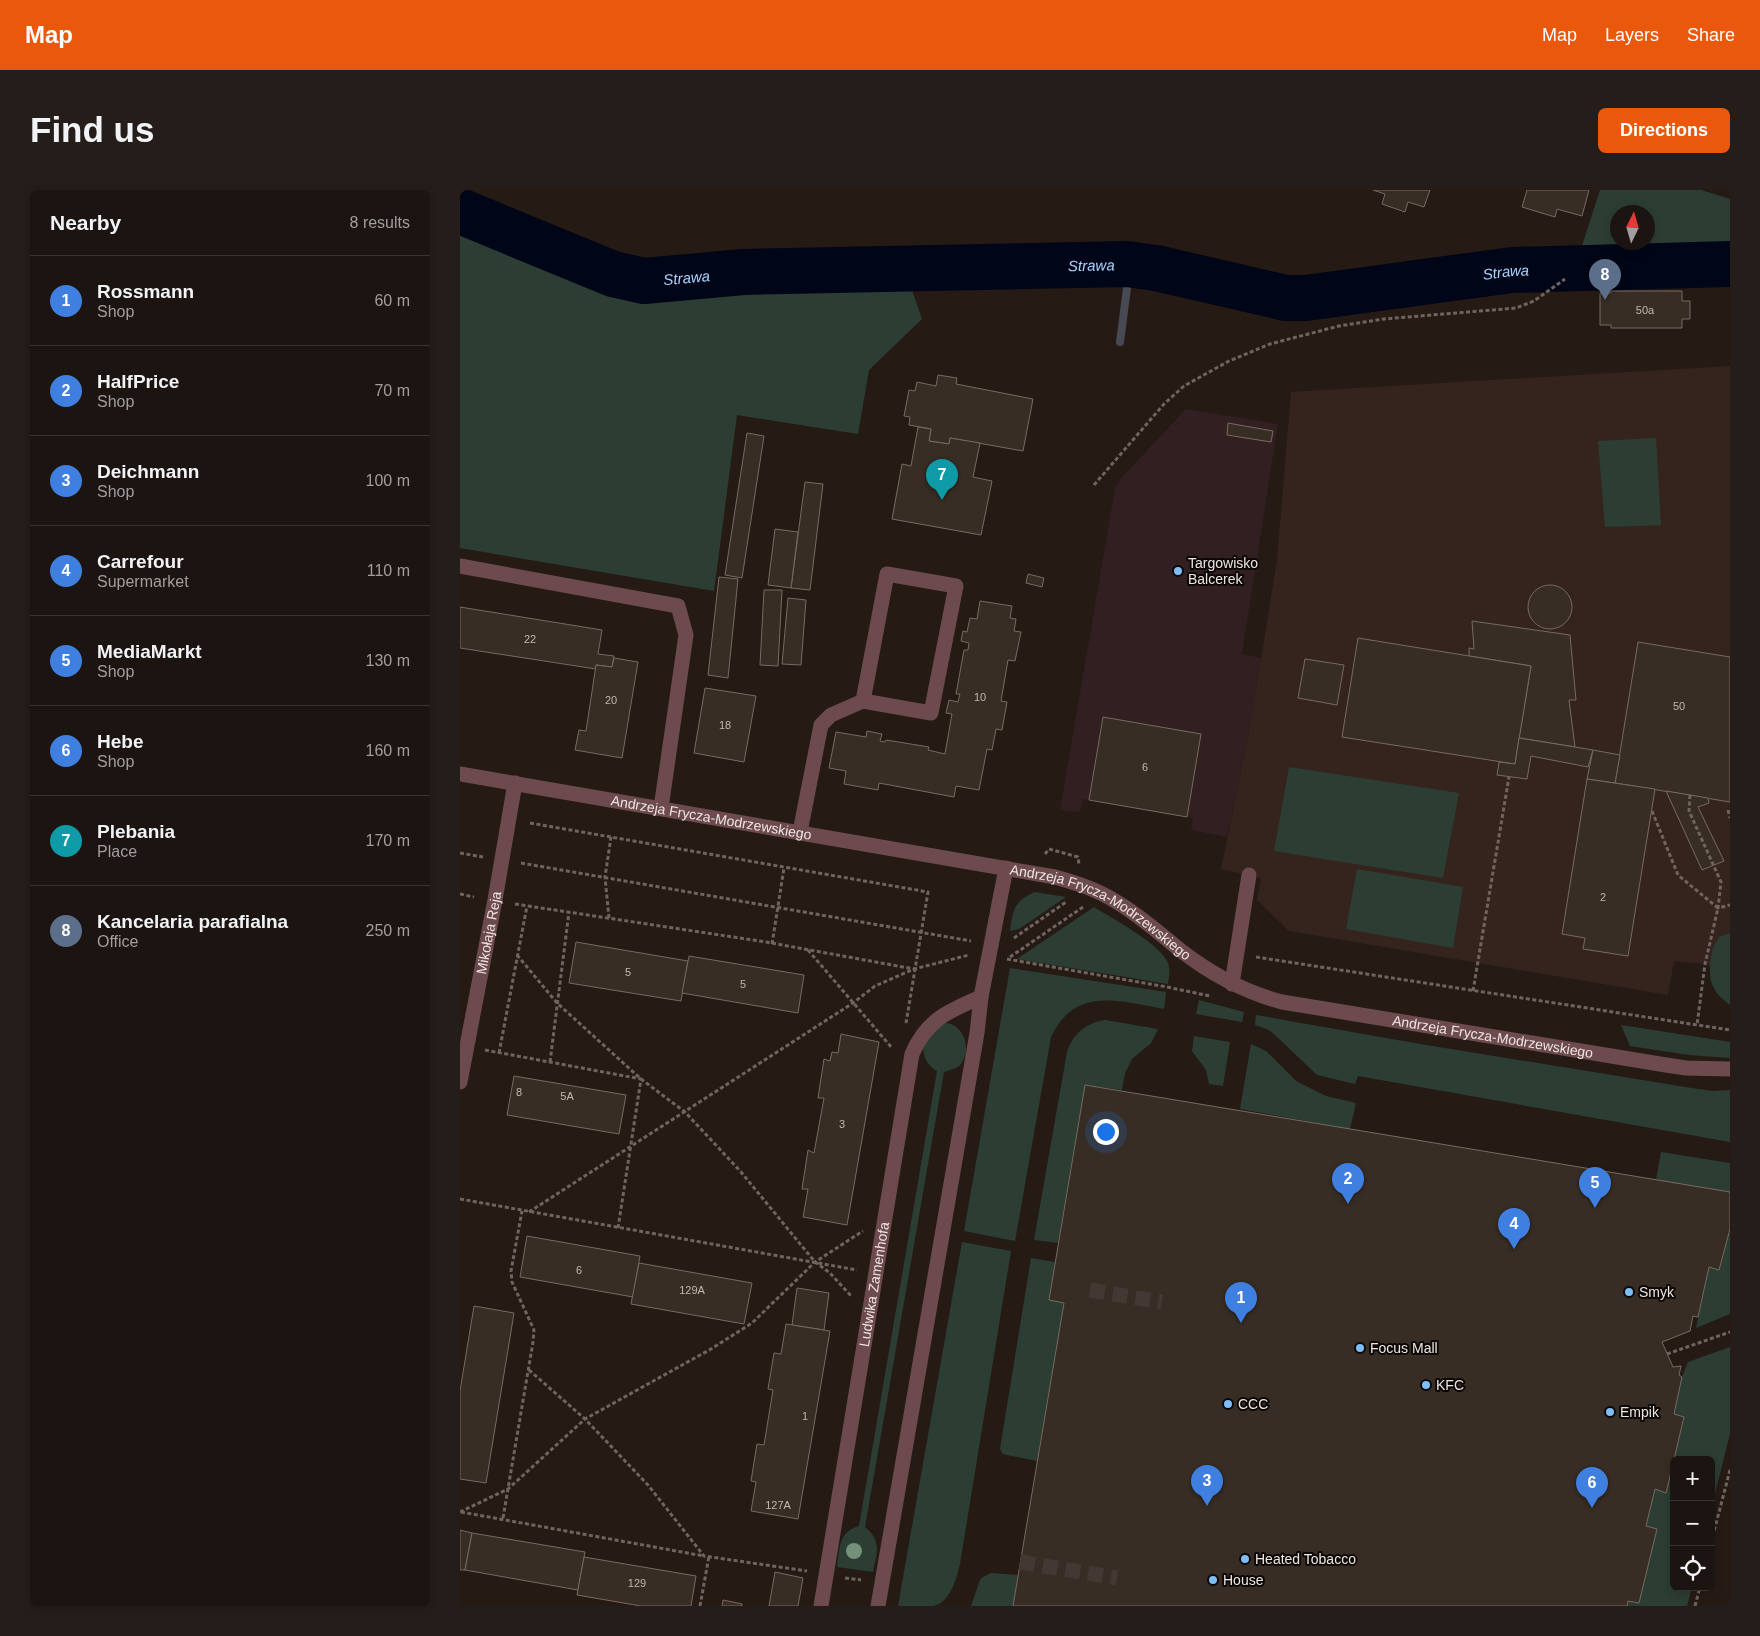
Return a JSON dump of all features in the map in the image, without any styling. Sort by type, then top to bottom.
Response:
[{"type":"street","points":[[460,566],[678,606],[686,635],[661,808]]},
{"type":"street","points":[[800,832],[820,725],[831,716],[863,701],[931,713],[956,586],[887,574],[863,701]]},
{"type":"street","name":"Andrzeja Frycza-Modrzewskiego","points":[[460,774],[1055,877],[1094,890],[1125,907],[1197,963],[1232,984],[1258,996],[1282,1002],[1666,1065],[1730,1069]]},
{"type":"street","name":"Mikołaja Reja","points":[[460,1082],[515,783]]},
{"type":"street","points":[[878,1606],[977,1033],[981,997],[1006,868]]},
{"type":"street","points":[[1232,984],[1249,875]]},
{"type":"street","name":"Ludwika Zamenhofa","points":[[821,1606],[912,1054],[924,1032],[934,1022],[948,1012],[981,997]]},
{"type":"path","points":[[1094,485],[1164,404],[1184,386],[1229,362],[1270,344],[1338,326],[1384,319],[1516,308],[1534,301],[1565,279]]},
{"type":"path","points":[[1473,991],[1509,777]]},
{"type":"path","points":[[1690,795],[1689,811],[1721,882],[1718,908],[1705,964],[1697,1025]]},
{"type":"path","points":[[1728,810],[1730,818]]},
{"type":"path","points":[[1652,811],[1678,875],[1718,908]]},
{"type":"path","points":[[521,822],[928,892],[914,969]]},
{"type":"path","points":[[609,918],[605,877],[611,837]]},
{"type":"path","points":[[460,853],[992,944],[1014,938],[1094,890]]},
{"type":"path","points":[[772,944],[784,868]]},
{"type":"path","points":[[1007,959],[1087,904],[1094,890]]},
{"type":"path","points":[[507,903],[772,944],[914,969]]},
{"type":"path","points":[[1718,908],[1730,905]]},
{"type":"path","points":[[499,1053],[527,906]]},
{"type":"path","points":[[550,1062],[569,912]]},
{"type":"path","points":[[807,950],[894,1051]]},
{"type":"path","points":[[1238,954],[1730,1030]]},
{"type":"path","points":[[517,955],[557,1003],[641,1079],[685,1112],[741,1172],[815,1262],[830,1273],[853,1299]]},
{"type":"path","points":[[529,1212],[853,1003],[875,986],[914,969]]},
{"type":"path","points":[[467,1047],[641,1079]]},
{"type":"path","points":[[618,1228],[641,1079]]},
{"type":"path","points":[[460,1199],[865,1272]]},
{"type":"path","points":[[503,1518],[529,1370],[534,1330],[512,1282],[522,1211]]},
{"type":"path","points":[[866,1229],[815,1262],[752,1323],[711,1349],[585,1419],[508,1489],[460,1512],[503,1518],[707,1556],[882,1584]]},
{"type":"path","points":[[1667,1354],[1730,1332]]},
{"type":"path","points":[[529,1370],[585,1419],[648,1485],[707,1556],[700,1606]]},
{"type":"path","points":[[1715,1528],[1730,1470]]},
{"type":"path","points":[[1695,1606],[1699,1591]]},
{"type":"shaded area","points":[[1730,366],[1730,960],[1713,968],[1705,964],[1674,961],[1668,995],[1289,931],[1257,900],[1261,878],[1221,869],[1251,721],[1277,560],[1291,392]]},
{"type":"shaded area","name":"Targowisko Balcerek","points":[[1186,409],[1278,424],[1242,654],[1261,658],[1251,721],[1227,837],[1191,830],[1193,818],[1083,799],[1080,812],[1060,810],[1115,488],[1122,477]]},
{"type":"green space","points":[[1600,190],[1701,190],[1730,199],[1730,255],[1579,255]]},
{"type":"green space","points":[[460,226],[590,275],[641,287],[754,280],[907,276],[922,319],[869,370],[858,434],[737,415],[714,591],[460,548]]},
{"type":"green space","points":[[1656,438],[1661,525],[1605,527],[1598,441]]},
{"type":"green space","points":[[1289,767],[1459,793],[1443,878],[1274,851]]},
{"type":"green space","points":[[1357,869],[1463,887],[1453,948],[1346,929]]},
{"type":"green space","points":[[1035,892],[1066,897],[1019,929],[1010,931],[1012,917],[1019,902]]},
{"type":"green space","points":[[1094,907],[1134,931],[1162,954],[1169,967],[1168,984],[1017,959]]},
{"type":"green space","points":[[1730,934],[1730,1005],[1714,988],[1710,967],[1716,942],[1721,936]]},
{"type":"green space","points":[[1010,968],[1166,992],[1164,1009],[1115,1001],[1085,1004],[1072,1010],[1061,1021],[1051,1037],[1015,1241],[964,1231]]},
{"type":"green space","points":[[1199,1000],[1244,1012],[1242,1022],[1196,1014]]},
{"type":"green space","points":[[1256,1015],[1420,1044],[1698,1089],[1713,1091],[1730,1090],[1730,1142],[1358,1076],[1355,1084],[1317,1075],[1269,1030],[1255,1025]]},
{"type":"green space","points":[[1105,1020],[1158,1029],[1151,1043],[1132,1059],[1125,1073],[1122,1090],[1085,1085],[1058,1243],[1034,1240],[1067,1052],[1076,1035],[1081,1030],[1098,1021]]},
{"type":"green space","points":[[944,1023],[951,1024],[962,1033],[965,1039],[966,1053],[959,1066],[944,1072],[865,1527],[871,1532],[876,1543],[876,1559],[873,1572],[837,1567],[841,1542],[847,1532],[859,1526],[937,1071],[927,1062],[923,1049],[926,1040]]},
{"type":"green space","points":[[1621,1025],[1730,1042],[1730,1058],[1689,1055],[1630,1046]]},
{"type":"green space","points":[[1194,1036],[1230,1042],[1223,1086],[1209,1084],[1206,1070],[1192,1051]]},
{"type":"green space","points":[[1251,1044],[1266,1051],[1296,1081],[1326,1096],[1356,1103],[1350,1129],[1240,1109]]},
{"type":"green space","points":[[1661,1152],[1730,1163],[1730,1192],[1656,1180]]},
{"type":"green space","points":[[1730,1231],[1730,1314],[1696,1328],[1709,1267],[1719,1269]]},
{"type":"green space","points":[[962,1242],[1011,1251],[960,1564],[952,1589],[940,1603],[934,1606],[898,1606]]},
{"type":"green space","points":[[1031,1258],[1055,1262],[1049,1300],[1064,1303],[1037,1461],[1003,1454],[1000,1449]]},
{"type":"green space","points":[[1730,1347],[1730,1434],[1715,1493],[1715,1456],[1675,1456],[1684,1418],[1674,1414],[1682,1377],[1688,1362]]},
{"type":"green space","points":[[1670,1476],[1670,1591],[1691,1591],[1687,1606],[1627,1606],[1628,1601],[1638,1603],[1657,1529],[1646,1526],[1655,1489],[1666,1492]]},
{"type":"green space","points":[[991,1573],[1018,1575],[1013,1606],[971,1606],[980,1580]]},
{"type":"building","points":[[1373,190],[1430,190],[1424,207],[1408,202],[1405,212],[1382,204],[1385,194]]},
{"type":"building","points":[[1527,190],[1589,190],[1582,216],[1557,209],[1555,217],[1522,207]]},
{"type":"building","points":[[1611,291],[1682,291],[1682,301],[1690,301],[1690,319],[1682,319],[1682,328],[1611,328],[1611,325],[1600,325],[1600,293],[1611,293]]},
{"type":"building","points":[[938,375],[957,378],[956,384],[1033,399],[1023,451],[950,438],[949,444],[929,441],[931,429],[909,425],[910,417],[904,416],[909,390],[915,391],[917,382],[936,386]]},
{"type":"building","points":[[1228,423],[1273,431],[1271,442],[1227,435]]},
{"type":"building","points":[[918,427],[931,429],[929,441],[949,444],[950,438],[980,443],[973,477],[992,481],[981,535],[892,519],[902,464],[911,466]]},
{"type":"building","points":[[747,433],[764,436],[742,578],[725,575]]},
{"type":"building","points":[[805,482],[823,484],[810,590],[791,588]]},
{"type":"building","points":[[775,529],[798,532],[791,588],[768,585]]},
{"type":"building","points":[[1028,574],[1044,578],[1042,587],[1026,583]]},
{"type":"building","points":[[719,577],[738,579],[728,678],[708,675]]},
{"type":"building","points":[[1550,585],[1562,589],[1568,595],[1572,607],[1568,619],[1562,625],[1550,629],[1538,625],[1532,619],[1528,607],[1532,595],[1538,589]]},
{"type":"building","points":[[764,590],[782,590],[778,666],[760,665]]},
{"type":"building","points":[[788,598],[806,600],[801,665],[782,664]]},
{"type":"building","points":[[980,601],[1012,606],[1010,618],[1016,619],[1014,631],[1021,632],[1015,661],[1008,660],[1001,701],[1007,702],[1002,730],[996,729],[992,750],[987,749],[979,790],[956,786],[954,797],[879,783],[878,790],[844,784],[846,771],[829,768],[836,732],[866,737],[867,731],[882,734],[880,741],[885,742],[886,740],[929,747],[928,750],[945,754],[952,714],[946,713],[949,700],[958,702],[960,694],[956,694],[964,650],[968,650],[969,643],[961,641],[963,631],[967,632],[970,618],[977,619]]},
{"type":"building","points":[[460,607],[602,630],[598,654],[614,656],[612,667],[596,665],[596,669],[460,648]]},
{"type":"building","points":[[1472,621],[1570,635],[1576,700],[1569,700],[1575,747],[1519,738],[1531,666],[1469,656],[1469,648],[1474,649]]},
{"type":"building","points":[[1358,638],[1531,666],[1515,764],[1342,737]]},
{"type":"building","points":[[1638,642],[1730,657],[1730,802],[1615,783]]},
{"type":"building","points":[[614,658],[638,662],[622,758],[575,750],[579,730],[586,731],[596,665],[612,667]]},
{"type":"building","points":[[1305,659],[1344,665],[1337,705],[1298,698]]},
{"type":"building","points":[[705,688],[756,696],[744,762],[694,753]]},
{"type":"building","points":[[1103,717],[1201,734],[1187,817],[1089,800]]},
{"type":"building","points":[[1519,738],[1593,750],[1588,767],[1531,756],[1527,779],[1497,775],[1499,762],[1515,764]]},
{"type":"building","points":[[1593,750],[1620,755],[1615,783],[1587,779]]},
{"type":"building","points":[[1587,779],[1655,789],[1628,956],[1583,949],[1585,938],[1562,934]]},
{"type":"building","points":[[1666,791],[1708,798],[1709,803],[1698,807],[1724,861],[1702,870]]},
{"type":"building","points":[[576,942],[688,961],[681,1001],[569,983]]},
{"type":"building","points":[[689,956],[804,975],[798,1013],[682,993]]},
{"type":"building","points":[[841,1034],[879,1042],[847,1225],[803,1217],[808,1189],[802,1189],[808,1150],[814,1153],[824,1098],[818,1098],[824,1059],[830,1061],[832,1052],[838,1053]]},
{"type":"building","points":[[514,1076],[626,1095],[619,1134],[507,1115]]},
{"type":"building","name":"Focus Mall","points":[[1085,1085],[1730,1192],[1730,1229],[1719,1270],[1709,1267],[1698,1317],[1693,1316],[1690,1331],[1662,1342],[1673,1367],[1681,1366],[1679,1375],[1682,1377],[1674,1414],[1684,1417],[1675,1456],[1670,1456],[1670,1476],[1666,1493],[1655,1489],[1646,1526],[1657,1529],[1639,1603],[1628,1601],[1627,1606],[1013,1606],[1064,1303],[1049,1300]]},
{"type":"building","points":[[527,1236],[640,1256],[633,1297],[520,1277]]},
{"type":"building","points":[[639,1263],[752,1283],[744,1324],[631,1304]]},
{"type":"building","points":[[797,1288],[829,1293],[824,1330],[792,1325]]},
{"type":"building","points":[[474,1306],[514,1313],[486,1483],[460,1479],[460,1391]]},
{"type":"building","points":[[786,1324],[830,1331],[798,1519],[751,1511],[756,1482],[751,1481],[757,1444],[764,1445],[773,1390],[768,1389],[774,1353],[781,1354]]},
{"type":"building","points":[[460,1530],[472,1533],[465,1570],[460,1570]]},
{"type":"building","points":[[472,1533],[585,1552],[578,1590],[465,1570]]},
{"type":"building","points":[[584,1557],[696,1576],[691,1606],[641,1606],[577,1595]]},
{"type":"building","points":[[775,1572],[803,1578],[798,1606],[769,1606]]},
{"type":"building","points":[[723,1600],[742,1604],[742,1606],[722,1606]]},
{"type":"waterway","name":"Strawa","points":[[460,211],[613,274],[644,281],[743,272],[1127,264],[1156,268],[1286,298],[1306,298],[1512,270],[1730,264]]},
{"type":"waterway","points":[[1120,342],[1130,265]]},
{"type":"tunnel","points":[[1090,1290],[1162,1302]]},
{"type":"tunnel","points":[[1020,1562],[1117,1578]]},
{"type":"place","name":"Kancelaria parafialna","points":[[1605,300]]},
{"type":"place","name":"Plebania","points":[[942,500]]},
{"type":"place","name":"Targowisko Balcerek","points":[[1178,571]]},
{"type":"place","name":"HalfPrice","points":[[1348,1204]]},
{"type":"place","name":"MediaMarkt","points":[[1595,1208]]},
{"type":"place","name":"Carrefour","points":[[1514,1249]]},
{"type":"place","name":"Smyk","points":[[1629,1292]]},
{"type":"place","name":"Rossmann","points":[[1241,1323]]},
{"type":"place","name":"Focus Mall","points":[[1360,1348]]},
{"type":"place","name":"KFC","points":[[1426,1385]]},
{"type":"place","name":"CCC","points":[[1228,1404]]},
{"type":"place","name":"Empik","points":[[1610,1412]]},
{"type":"place","name":"Deichmann","points":[[1207,1506]]},
{"type":"place","name":"Hebe","points":[[1592,1508]]},
{"type":"place","name":"Heated Tobacco","points":[[1245,1559]]},
{"type":"place","name":"House","points":[[1213,1580]]}]
